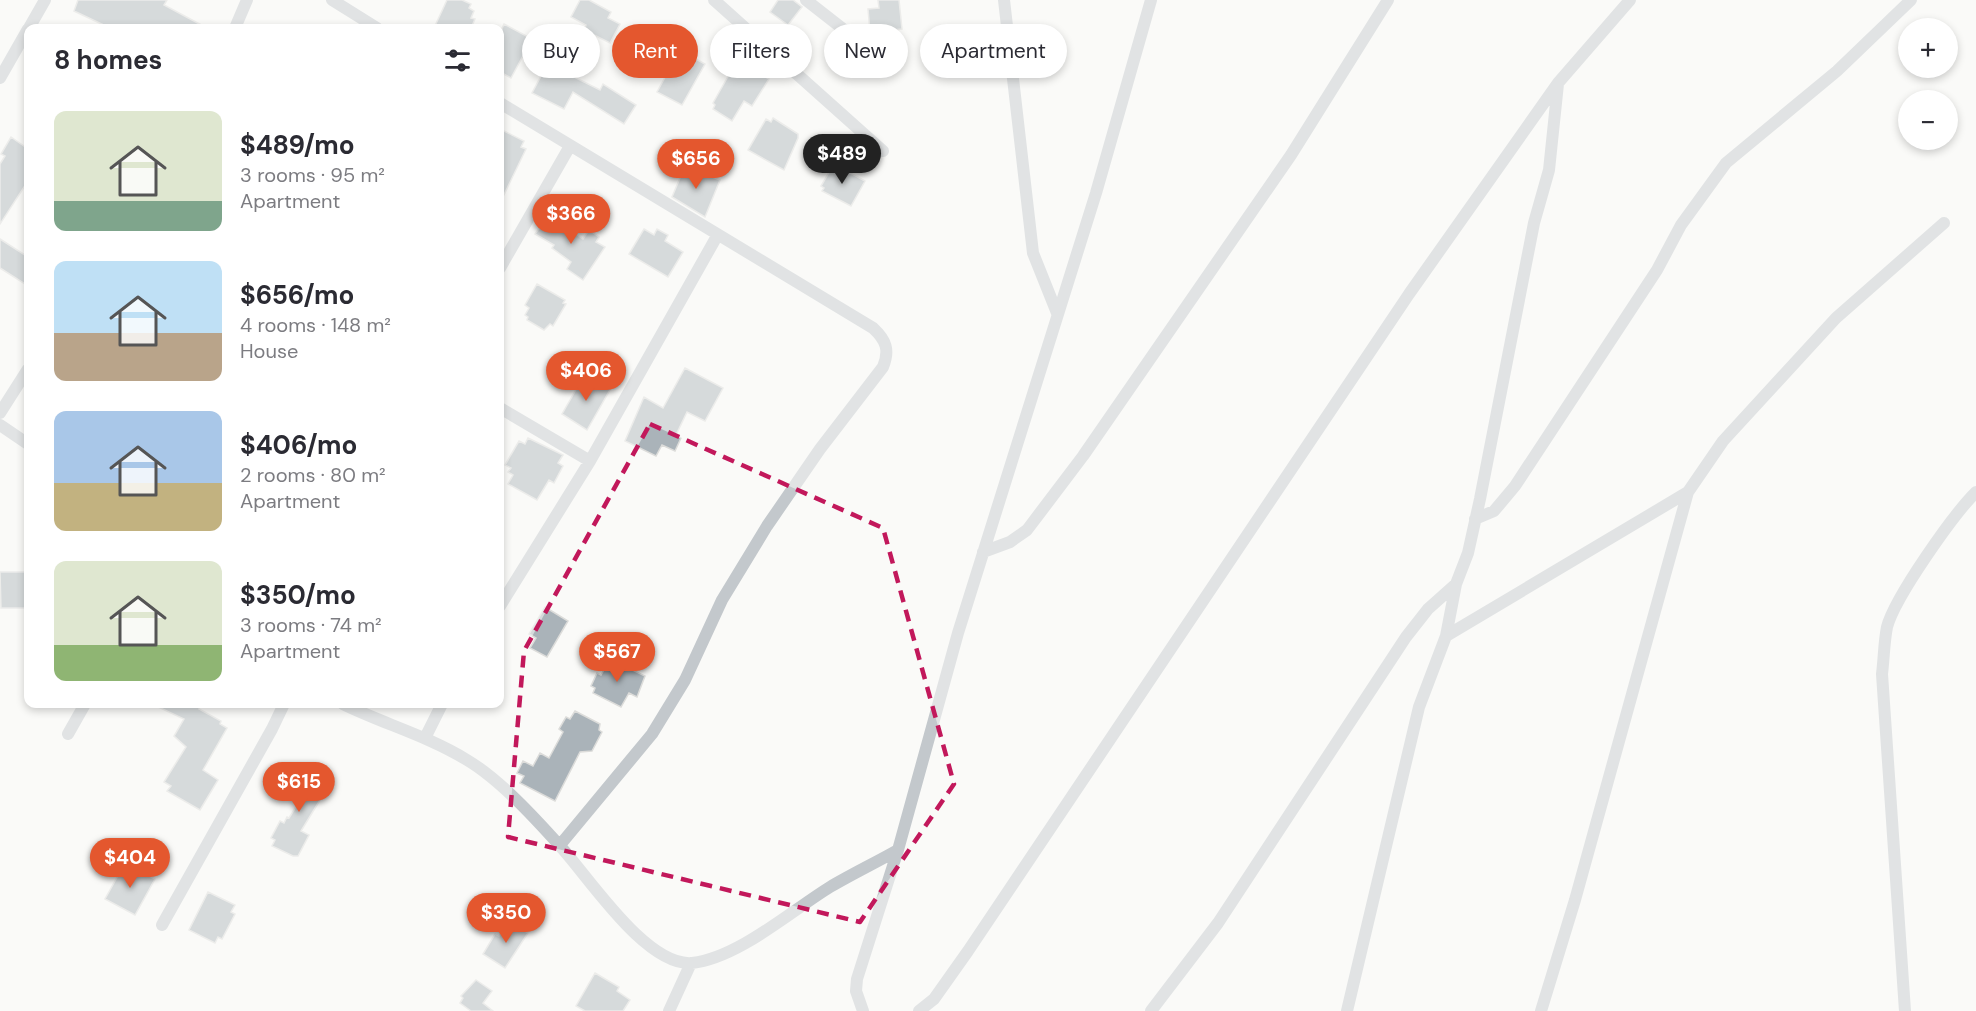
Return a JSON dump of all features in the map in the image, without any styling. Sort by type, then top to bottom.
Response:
[{"type":"street","points":[[32,24],[45,0]]},
{"type":"street","points":[[237,24],[247,0]]},
{"type":"street","points":[[332,0],[371,24]]},
{"type":"street","points":[[714,0],[883,150]]},
{"type":"street","points":[[806,0],[837,24]]},
{"type":"street","points":[[1004,0],[1033,253],[1057,313]]},
{"type":"street","points":[[863,1011],[856,991],[857,979],[898,850],[931,724],[983,552],[1096,193],[1151,0]]},
{"type":"street","points":[[983,552],[1010,542],[1027,530],[1083,456],[1291,155],[1388,0]]},
{"type":"street","points":[[920,1011],[934,999],[968,951],[1322,421],[1558,83],[1630,0]]},
{"type":"street","points":[[1475,519],[1494,510],[1515,486],[1658,270],[1681,225],[1726,163],[1837,71],[1911,0]]},
{"type":"street","points":[[0,78],[24,37]]},
{"type":"street","points":[[1347,1011],[1419,707],[1446,636],[1456,584],[1468,553],[1515,333],[1534,224],[1549,170],[1558,83]]},
{"type":"street","points":[[504,105],[873,328],[883,338],[888,355],[884,367],[820,448],[722,600],[685,680],[652,734],[560,845]]},
{"type":"street","points":[[504,261],[570,146]]},
{"type":"street","points":[[1541,1011],[1611,773],[1688,492],[1723,441],[1836,318],[1944,223]]},
{"type":"street","points":[[504,600],[590,460],[717,236]]},
{"type":"street","points":[[0,413],[24,375]]},
{"type":"street","points":[[504,410],[590,460]]},
{"type":"street","points":[[0,425],[24,441]]},
{"type":"street","points":[[1446,636],[1688,492]]},
{"type":"street","points":[[1905,1011],[1882,674],[1884,647],[1887,626],[1895,608],[1952,520],[1976,492]]},
{"type":"street","points":[[1151,1011],[1225,913],[1406,637],[1428,609],[1456,584]]},
{"type":"street","points":[[68,734],[83,708]]},
{"type":"street","points":[[162,925],[273,729],[282,708]]},
{"type":"street","points":[[353,708],[425,738],[465,759],[490,776],[560,845],[621,920],[638,936],[665,956],[691,963],[726,951],[766,931],[830,887],[898,850]]},
{"type":"street","points":[[425,738],[440,708]]},
{"type":"street","points":[[669,1011],[691,963]]},
{"type":"highlighted area","points":[[650,424],[883,528],[954,784],[860,922],[508,837],[524,651]]},
{"type":"building","points":[[78,0],[167,0],[164,5],[200,24],[102,24],[74,11]]},
{"type":"building","points":[[447,0],[462,0],[471,4],[469,8],[474,11],[471,18],[475,19],[473,24],[436,24]]},
{"type":"building","points":[[580,0],[589,0],[611,12],[608,18],[620,24],[612,24],[610,43],[600,38],[600,24],[584,24],[571,17]]},
{"type":"building","points":[[778,0],[793,0],[802,7],[789,24],[770,12]]},
{"type":"building","points":[[878,0],[899,0],[901,24],[869,24],[868,9],[879,8]]},
{"type":"building","points":[[504,24],[522,34],[522,58],[511,78],[504,74]]},
{"type":"building","points":[[698,60],[705,64],[698,76]]},
{"type":"building","points":[[540,78],[576,78],[600,90],[603,84],[636,105],[624,124],[573,92],[564,109],[532,93]]},
{"type":"building","points":[[665,78],[697,78],[682,105],[657,92]]},
{"type":"building","points":[[727,78],[769,79],[752,106],[744,101],[732,121],[713,109],[715,105],[713,103]]},
{"type":"building","points":[[773,118],[798,134],[784,170],[748,150],[766,119],[771,122]]},
{"type":"building","points":[[504,131],[524,141],[521,147],[526,149],[504,195]]},
{"type":"building","points":[[11,137],[24,146],[24,187],[0,224],[0,164],[5,156],[1,154]]},
{"type":"building","points":[[836,165],[865,181],[851,206],[822,191],[824,188],[821,186],[832,167],[834,169]]},
{"type":"building","points":[[685,166],[720,180],[705,217],[672,197]]},
{"type":"building","points":[[551,212],[566,220],[563,225],[583,239],[589,230],[599,237],[596,242],[605,247],[583,280],[567,269],[571,262],[552,248],[554,245],[535,234]]},
{"type":"building","points":[[644,229],[654,235],[657,229],[668,235],[665,241],[683,252],[668,277],[629,254]]},
{"type":"building","points":[[0,239],[24,254],[24,283],[0,268]]},
{"type":"building","points":[[537,284],[565,300],[563,303],[566,304],[553,326],[550,324],[544,330],[527,320],[528,317],[525,315],[529,308],[525,305]]},
{"type":"building","points":[[685,368],[723,388],[705,421],[687,412],[676,435],[681,438],[675,451],[662,445],[656,456],[625,441],[644,397],[663,408]]},
{"type":"building","points":[[589,376],[611,388],[587,430],[562,414],[581,381],[585,383]]},
{"type":"building","points":[[528,438],[563,455],[558,463],[563,466],[554,483],[549,480],[537,500],[508,484],[513,475],[508,472],[511,468],[505,465],[519,441],[525,444]]},
{"type":"building","points":[[0,572],[24,572],[24,608],[1,608]]},
{"type":"building","points":[[545,607],[568,621],[547,657],[530,648],[536,638],[529,634]]},
{"type":"building","points":[[610,659],[645,676],[637,697],[629,693],[621,707],[593,693],[595,688],[591,686],[597,673],[601,675]]},
{"type":"building","points":[[161,708],[200,708],[221,721],[220,724],[227,728],[203,770],[218,780],[200,810],[167,791],[171,786],[164,782],[186,747],[174,736],[184,719]]},
{"type":"building","points":[[575,711],[600,724],[599,730],[602,732],[592,751],[580,752],[555,801],[520,783],[524,776],[517,773],[523,761],[533,766],[540,753],[549,758],[563,732],[559,729],[566,717],[570,719]]},
{"type":"building","points":[[301,766],[321,779],[319,782],[328,787],[301,831],[309,835],[298,856],[293,856],[272,846],[275,840],[271,838],[280,821],[284,823],[287,817],[289,818],[302,797],[288,788]]},
{"type":"building","points":[[125,863],[155,879],[135,915],[105,899]]},
{"type":"building","points":[[208,892],[235,905],[231,912],[235,914],[222,939],[218,937],[215,943],[189,930]]},
{"type":"building","points":[[509,921],[528,933],[505,968],[483,954],[495,934],[499,936]]},
{"type":"building","points":[[595,973],[619,987],[617,991],[630,1000],[623,1011],[585,1011],[576,1006]]},
{"type":"building","points":[[476,980],[492,991],[483,1003],[493,1011],[471,1011],[460,1003],[463,998],[461,996]]}]
